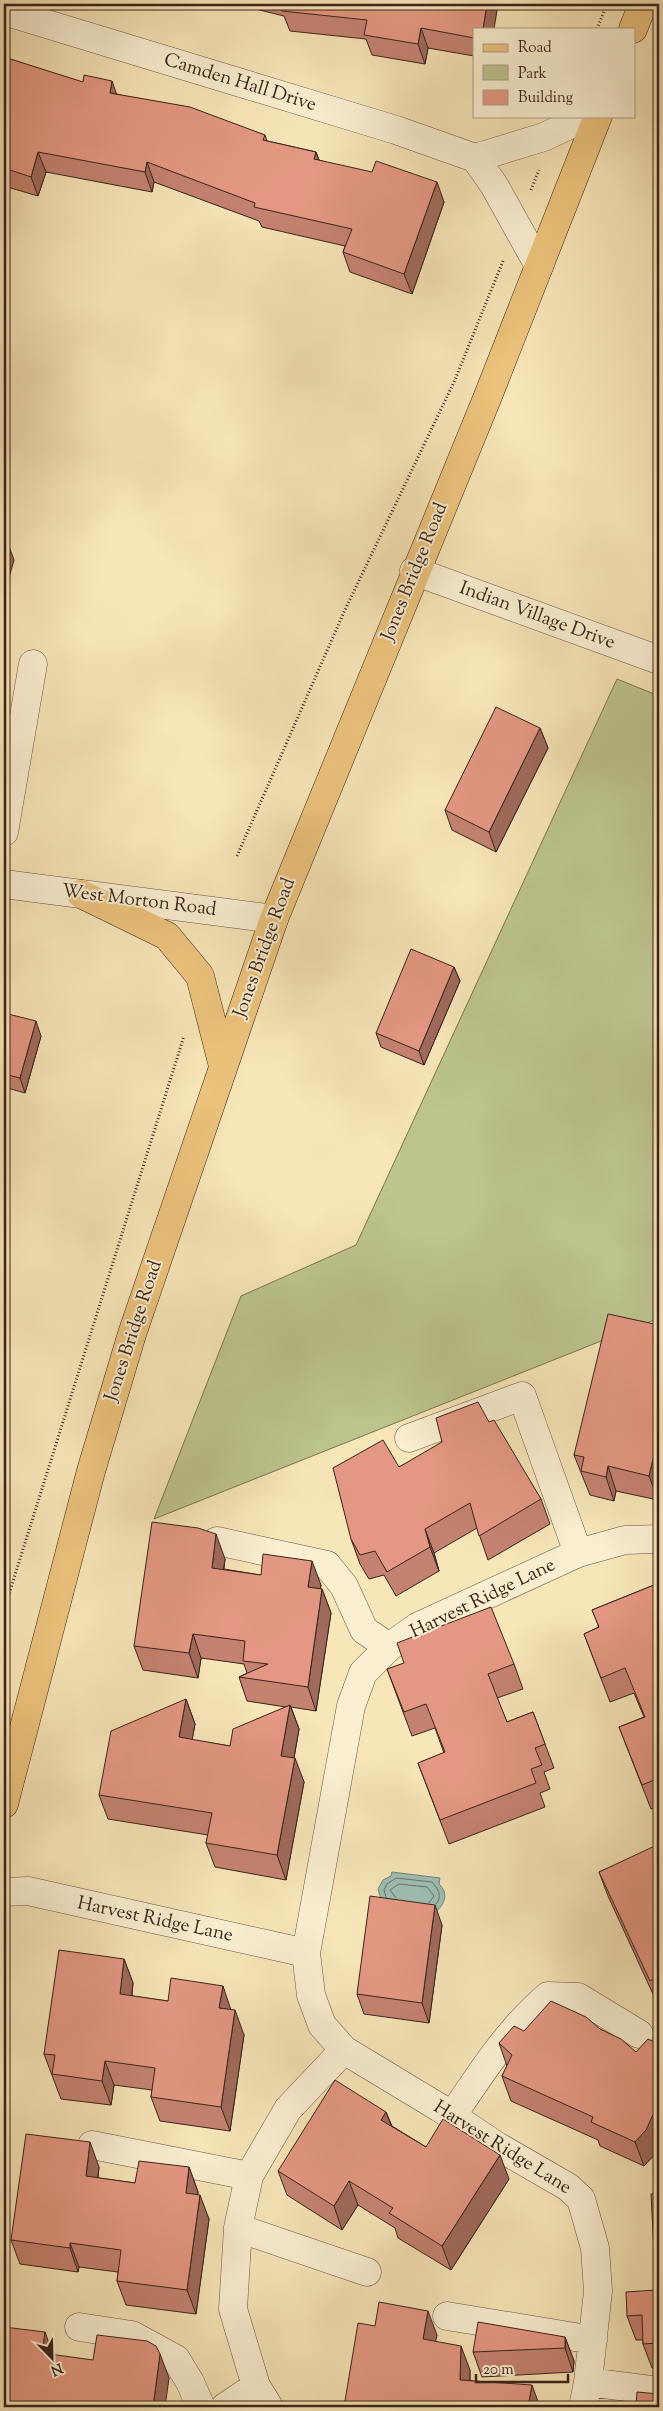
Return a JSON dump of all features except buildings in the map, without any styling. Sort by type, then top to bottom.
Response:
[{"type":"main road","points":[[633,28],[643,4]]},
{"type":"main road","name":"Jones Bridge Road","points":[[4,1804],[91,1471],[132,1334],[274,918],[597,118]]},
{"type":"main road","points":[[81,894],[167,936],[200,976],[223,1066]]},
{"type":"street","name":"Camden Hall Drive","points":[[4,11],[396,130],[475,158]]},
{"type":"street","points":[[539,266],[494,185],[475,158],[513,148],[555,132],[584,118]]},
{"type":"street","name":"Indian Village Drive","points":[[414,571],[659,660]]},
{"type":"street","points":[[4,832],[34,664]]},
{"type":"street","name":"West Morton Road","points":[[4,884],[274,918]]},
{"type":"street","points":[[409,1438],[522,1396],[578,1553]]},
{"type":"street","name":"Harvest Ridge Lane","points":[[586,2395],[598,2291],[595,2248],[581,2199],[568,2187],[497,2146],[344,2050],[322,2025],[311,1995],[306,1953],[350,1706],[363,1673],[389,1647],[417,1627],[578,1553],[626,1540],[659,1539]]},
{"type":"street","points":[[217,1541],[328,1565],[344,1586],[364,1630],[389,1647]]},
{"type":"street","name":"Harvest Ridge Lane","points":[[4,1892],[28,1892],[306,1953]]},
{"type":"street","points":[[452,2116],[483,2070],[524,2016],[548,1996],[578,1997],[639,2034]]},
{"type":"street","points":[[225,2407],[263,2396],[233,2309],[238,2228],[249,2176],[288,2109],[344,2050]]},
{"type":"street","points":[[92,2145],[249,2176]]},
{"type":"street","points":[[238,2228],[366,2272]]},
{"type":"street","points":[[447,2316],[593,2340]]},
{"type":"street","points":[[79,2327],[132,2336],[176,2359],[190,2382],[201,2407]]},
{"type":"street","points":[[586,2395],[659,2391]]},
{"type":"path","points":[[597,28],[607,4]]},
{"type":"path","points":[[236,856],[344,612],[454,382],[555,132]]},
{"type":"path","points":[[4,1610],[186,1031]]},
{"type":"green space","points":[[617,679],[659,696],[659,1318],[154,1519],[241,1296],[356,1245]]},
{"type":"water","points":[[392,1872],[440,1878],[439,1884],[445,1895],[442,1905],[436,1912],[381,1899],[378,1889],[383,1880],[391,1876]]}]
